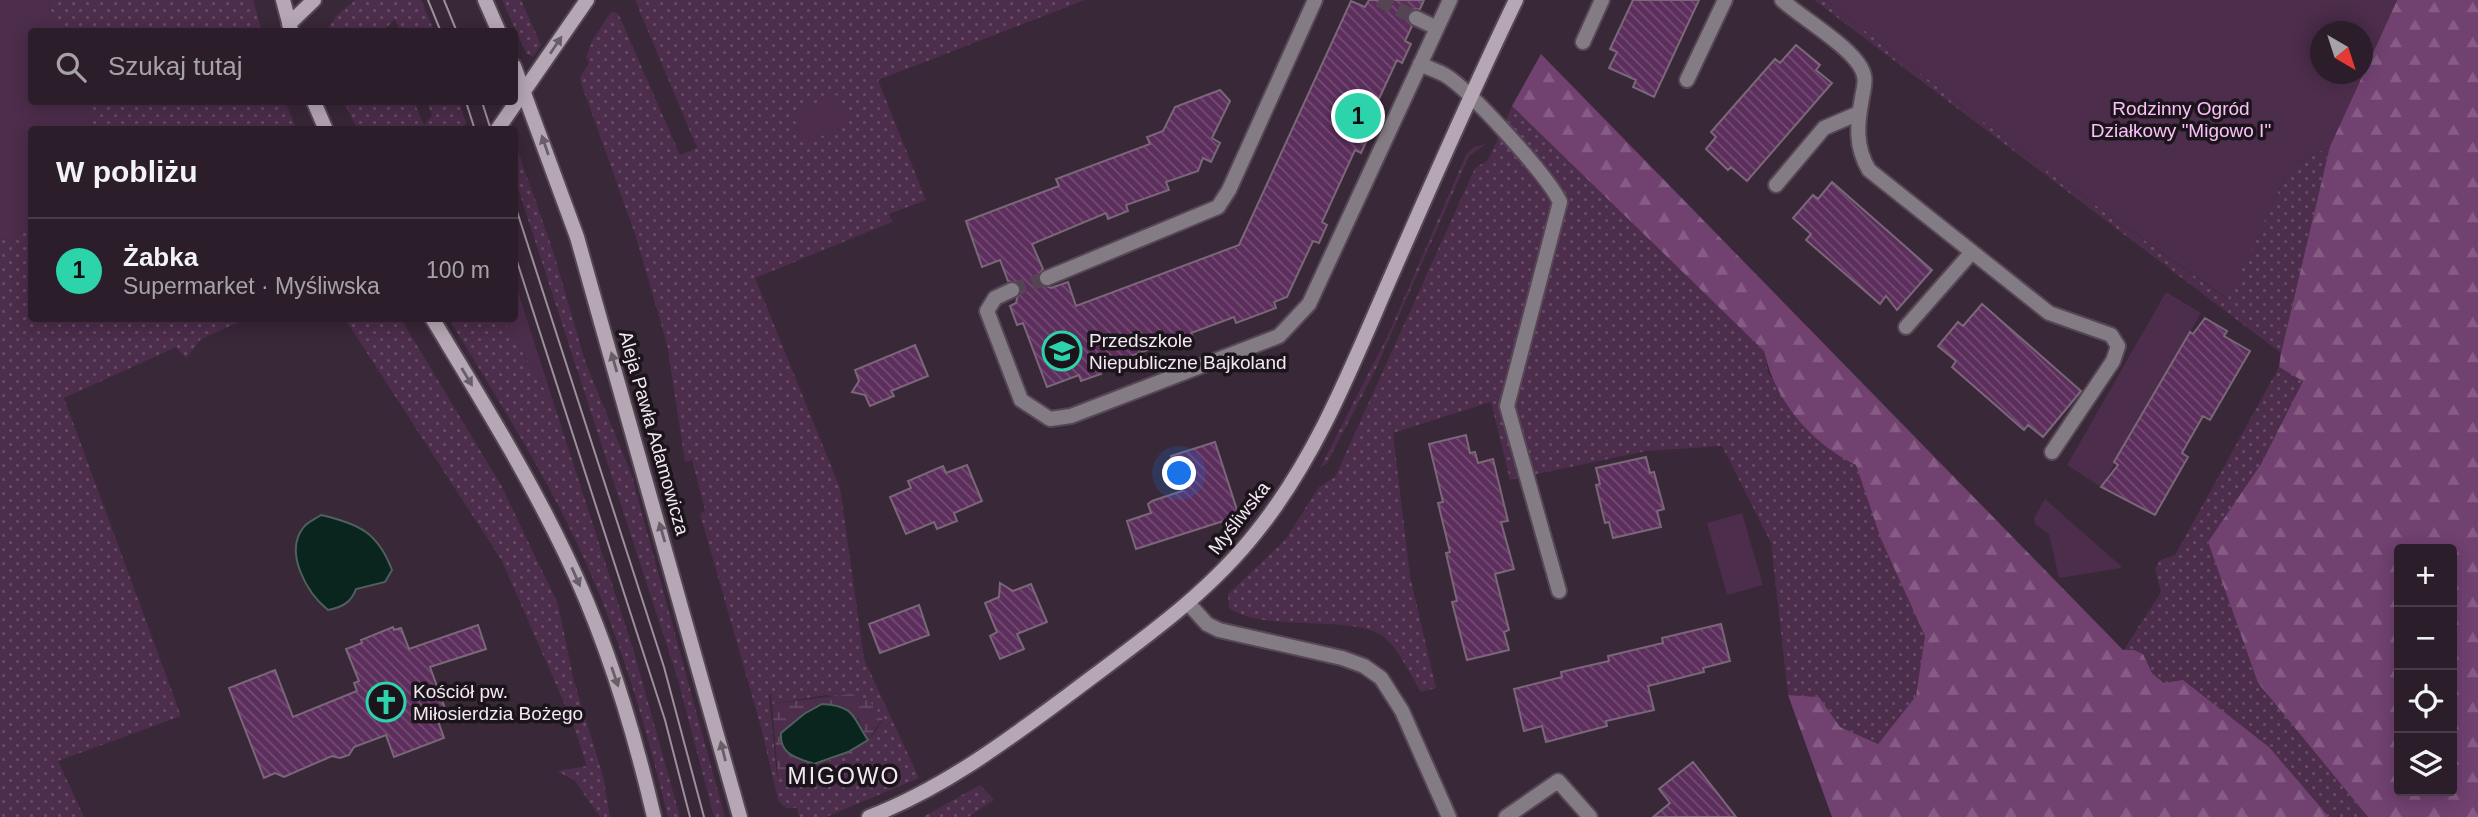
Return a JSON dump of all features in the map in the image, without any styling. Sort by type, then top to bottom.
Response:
[{"type":"main road","points":[[283,0],[290,28]]},
{"type":"main road","points":[[290,28],[314,0]]},
{"type":"main road","points":[[485,0],[497,28]]},
{"type":"main road","points":[[518,100],[587,0]]},
{"type":"main road","name":"Myśliwska","points":[[869,817],[920,794],[969,766],[1188,603],[1228,565],[1258,530],[1281,500],[1318,435],[1358,352],[1469,97],[1516,0]]},
{"type":"main road","name":"Aleja Pawła Adamowicza","points":[[518,75],[577,237],[740,817]]},
{"type":"main road","points":[[315,105],[324,126]]},
{"type":"main road","points":[[501,126],[515,105]]},
{"type":"main road","points":[[434,322],[533,488],[567,557],[614,674],[649,814]]},
{"type":"street","points":[[1047,278],[1218,207],[1235,178],[1315,0]]},
{"type":"street","points":[[1012,290],[995,298],[987,311],[1021,400],[1050,419],[1071,415],[1279,335],[1309,304],[1450,0]]},
{"type":"street","points":[[1583,42],[1602,0]]},
{"type":"street","points":[[1686,80],[1725,0]]},
{"type":"street","points":[[1782,0],[1847,51],[1858,64],[1864,76],[1857,133],[1860,156],[1869,170],[2049,313],[2110,335],[2118,346],[2113,361],[2052,452]]},
{"type":"street","points":[[1416,18],[1437,28]]},
{"type":"street","points":[[1420,64],[1447,76],[1469,97],[1551,183],[1560,202],[1507,406],[1559,590]]},
{"type":"street","points":[[1776,185],[1824,128],[1859,113]]},
{"type":"street","points":[[1906,327],[1972,252]]},
{"type":"street","points":[[1188,603],[1207,624],[1219,631],[1342,658],[1364,666],[1381,678],[1402,711],[1449,817]]},
{"type":"street","points":[[1506,817],[1558,781],[1590,817]]},
{"type":"green space","points":[[0,0],[47,0],[57,28],[28,28],[28,105],[85,105],[93,126],[28,126],[28,230],[0,241]]},
{"type":"green space","points":[[47,0],[253,0],[261,28],[57,28]]},
{"type":"green space","points":[[355,0],[421,0],[433,28],[399,28],[395,19],[386,28],[328,28],[336,16]]},
{"type":"green space","points":[[502,0],[521,0],[541,45],[533,57],[526,53],[518,35],[518,28],[515,28]]},
{"type":"green space","points":[[635,0],[1085,0],[878,80],[926,200],[889,214],[892,222],[755,278],[840,488],[864,659],[919,778],[826,817],[799,817],[797,808],[786,808],[778,800],[761,727],[700,514],[705,510],[692,460],[685,462],[667,344],[635,234],[581,83],[580,77],[589,63],[586,57],[593,39],[611,12],[618,13],[680,155],[697,148]],"holes":[[[771,694],[772,704],[825,695],[870,702],[883,718],[876,731],[852,750],[822,763],[777,776]]]},
{"type":"green space","points":[[1814,0],[1825,0],[2042,167],[2227,299],[2290,167],[2330,146],[2281,353]]},
{"type":"green space","name":"Rodzinny Ogród Działkowy \"Migowo I\"","points":[[1825,0],[2397,0],[2373,52],[2373,21],[2310,21],[2310,84],[2358,84],[2330,146],[2290,167],[2228,299],[2042,167]]},
{"type":"green space","points":[[2397,0],[2478,0],[2478,817],[2368,817],[2258,683],[2208,542],[2261,464],[2303,381],[2279,367],[2330,146],[2358,84],[2373,84],[2373,52]]},
{"type":"green space","points":[[1541,54],[2123,650],[2134,650],[2143,654],[2152,673],[2164,683],[2183,680],[2269,747],[2329,817],[1832,817],[1788,695],[1819,697],[1840,727],[1878,744],[1916,696],[1925,636],[1881,539],[1856,465],[1824,445],[1797,418],[1777,387],[1764,351],[1512,106]]},
{"type":"green space","points":[[837,95],[849,126],[803,143],[792,112]]},
{"type":"green space","points":[[85,105],[286,105],[296,126],[93,126]]},
{"type":"green space","points":[[345,105],[415,105],[424,125],[432,115],[428,105],[460,105],[466,123],[464,126],[356,126]]},
{"type":"green space","points":[[1512,106],[1764,351],[1768,373],[1848,461],[1856,465],[1882,539],[1925,636],[1916,696],[1878,744],[1840,727],[1819,697],[1788,695],[1771,543],[1722,446],[1646,451],[1510,480],[1491,402],[1393,433],[1410,576],[1436,688],[1421,692],[1395,650],[1385,638],[1372,631],[1354,626],[1265,620],[1245,616],[1229,608],[1228,594],[1285,540],[1319,487],[1335,477],[1475,168],[1488,160]]},
{"type":"green space","points":[[1486,144],[1469,156],[1374,373],[1327,463],[1320,468],[1388,335],[1466,155],[1474,147]]},
{"type":"green space","points":[[518,151],[553,251],[586,364],[631,473],[725,817],[714,817],[678,680],[518,188]]},
{"type":"green space","points":[[28,230],[28,322],[239,322],[201,339],[186,358],[176,347],[64,398],[181,716],[58,761],[84,817],[0,817],[0,241]]},
{"type":"green space","points":[[518,291],[555,407],[505,322],[518,322]]},
{"type":"green space","points":[[2166,292],[2201,313],[2101,487],[2067,465]]},
{"type":"green space","points":[[347,322],[403,322],[501,485],[558,604],[574,681],[603,776],[610,817],[600,817],[575,781],[557,771],[587,766],[572,721],[502,561]]},
{"type":"green space","points":[[451,322],[505,322],[555,407],[634,652],[680,817],[668,817],[626,667],[593,579],[561,511]]},
{"type":"green space","points":[[2279,367],[2303,380],[2261,464],[2208,542],[2258,683],[2368,817],[2329,817],[2269,747],[2229,716],[2165,683],[2152,673],[2143,654],[2123,651],[2161,592],[2155,569],[2160,560],[2175,555]]},
{"type":"green space","points":[[2045,499],[2121,568],[2059,578],[2049,534],[2035,524],[2034,518]]},
{"type":"green space","points":[[1742,513],[1763,585],[1727,595],[1707,523]]},
{"type":"green space","points":[[851,694],[870,702],[883,718],[868,740],[858,718],[797,759],[814,764],[778,776],[772,704]]},
{"type":"green space","points":[[980,785],[994,800],[968,817],[923,817]]},
{"type":"shaded area","points":[[321,515],[347,522],[366,532],[387,557],[392,570],[385,582],[356,589],[345,604],[328,610],[313,594],[300,572],[296,549],[303,528]]},
{"type":"shaded area","points":[[822,704],[847,710],[868,740],[848,752],[814,764],[786,751],[781,733],[804,714]]},
{"type":"building","points":[[1369,0],[1424,0],[1420,9],[1411,10],[1407,15],[1412,26],[1405,41],[1411,44],[1402,63],[1397,60],[1364,131],[1370,134],[1361,153],[1355,150],[1322,222],[1327,225],[1319,243],[1313,241],[1287,297],[1274,302],[1276,308],[1236,323],[1234,317],[1191,333],[1194,339],[1174,346],[1172,341],[1098,368],[1101,374],[1081,381],[1079,375],[1047,387],[1023,323],[1017,325],[1010,306],[1016,303],[1020,285],[1008,281],[1000,260],[982,267],[966,221],[1059,186],[1056,179],[1150,144],[1147,137],[1163,131],[1175,107],[1220,90],[1230,101],[1212,138],[1220,143],[1211,162],[1203,158],[1198,171],[1166,182],[1169,190],[1126,205],[1128,211],[1108,219],[1106,213],[1032,244],[1043,269],[1038,276],[1038,282],[1051,288],[1068,282],[1076,306],[1239,245],[1351,1],[1365,7]]},
{"type":"building","points":[[1633,0],[1699,0],[1654,97],[1633,87],[1636,80],[1609,68],[1617,52],[1610,49]]},
{"type":"building","points":[[1796,45],[1820,65],[1816,70],[1832,83],[1747,181],[1731,167],[1728,170],[1706,149],[1716,137],[1711,132],[1775,59],[1780,63]]},
{"type":"building","points":[[1832,182],[1932,270],[1897,310],[1886,296],[1880,304],[1806,240],[1811,234],[1793,218],[1813,195],[1818,199]]},
{"type":"building","points":[[1982,304],[2081,391],[2043,437],[2028,425],[2024,430],[1952,367],[1956,361],[1938,346],[1958,322],[1963,326]]},
{"type":"building","points":[[2205,318],[2227,331],[2224,336],[2250,351],[2210,420],[2203,416],[2182,453],[2188,457],[2155,515],[2101,487],[2118,465],[2114,462],[2190,332],[2193,334]]},
{"type":"building","points":[[915,345],[928,376],[891,391],[894,396],[870,406],[865,395],[852,392],[859,381],[855,370]]},
{"type":"building","points":[[1466,435],[1470,453],[1475,452],[1478,463],[1493,459],[1508,521],[1501,522],[1514,569],[1495,574],[1509,630],[1504,632],[1509,650],[1467,660],[1452,602],[1457,601],[1446,553],[1450,552],[1438,503],[1443,502],[1429,444]]},
{"type":"building","points":[[1215,442],[1239,516],[1136,549],[1127,521],[1151,513],[1148,504],[1152,501],[1182,491],[1171,456]]},
{"type":"building","points":[[1646,457],[1650,473],[1654,472],[1664,509],[1657,511],[1661,527],[1613,538],[1609,522],[1605,523],[1596,485],[1600,484],[1596,468]]},
{"type":"building","points":[[967,465],[982,501],[954,513],[957,521],[937,529],[934,522],[906,534],[890,497],[911,488],[908,481],[943,466],[946,473]]},
{"type":"building","points":[[1000,583],[1013,591],[1031,584],[1047,622],[1017,634],[1024,649],[1000,659],[990,636],[997,632],[985,603],[999,597]]},
{"type":"building","points":[[919,605],[929,635],[880,653],[869,624]]},
{"type":"building","points":[[1721,624],[1730,661],[1703,668],[1704,672],[1648,686],[1654,710],[1606,721],[1607,726],[1546,742],[1542,726],[1524,731],[1514,689],[1562,677],[1561,672],[1609,661],[1608,656],[1663,643],[1662,638]]},
{"type":"building","name":"Kościół pw. Miłosierdzia Bożego","points":[[478,625],[486,649],[430,667],[447,714],[437,718],[444,738],[394,757],[386,735],[354,747],[349,755],[340,758],[332,756],[284,777],[275,773],[264,778],[229,688],[275,670],[293,717],[357,691],[354,683],[359,681],[346,649],[362,643],[361,640],[393,627],[394,630],[401,628],[409,649]]},
{"type":"building","points":[[1693,762],[1736,817],[1653,817],[1670,803],[1659,789]]},
{"type":"tunnel","points":[[1379,0],[1416,18]]},
{"type":"tunnel","points":[[1012,290],[1047,278]]},
{"type":"tram line","points":[[428,0],[439,28]]},
{"type":"tram line","points":[[444,0],[455,28]]},
{"type":"tram line","points":[[467,105],[474,126]]},
{"type":"tram line","points":[[483,105],[490,126]]},
{"type":"tram line","points":[[518,214],[664,667],[704,817]]},
{"type":"tram line","points":[[518,264],[665,720],[690,817]]},
{"type":"place","name":"Żabka","points":[[1358,116]]},
{"type":"place","name":"Przedszkole Niepubliczne Bajkoland","points":[[1062,351]]},
{"type":"place","name":"Kościół pw. Miłosierdzia Bożego","points":[[386,702]]},
{"type":"district","name":"MIGOWO","points":[[844,776]]}]
